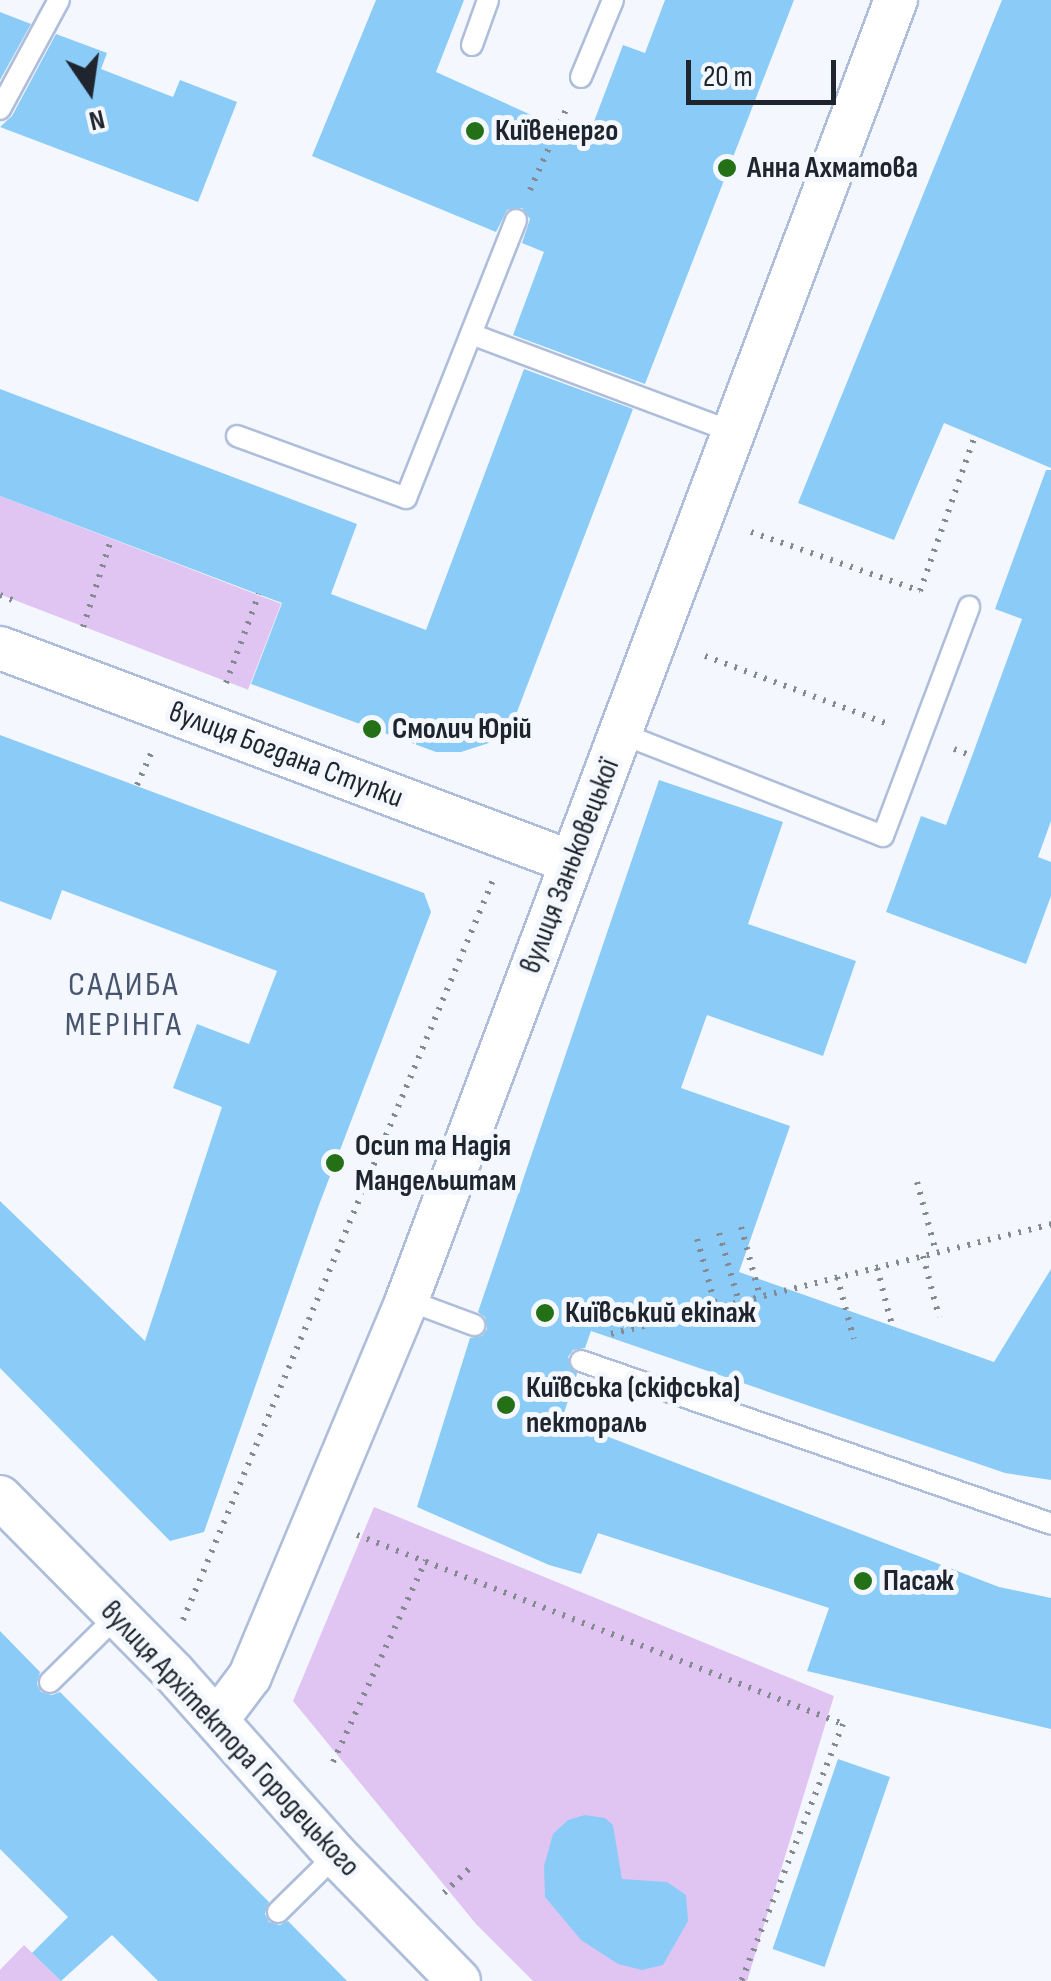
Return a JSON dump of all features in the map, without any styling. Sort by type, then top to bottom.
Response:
[{"type":"street","name":"вулиця Заньковецької","points":[[217,1720],[250,1676],[406,1300],[896,0]]},
{"type":"street","name":"вулиця Богдана Ступки","points":[[0,648],[571,862]]},
{"type":"street","name":"вулиця Архітектора Городецького","points":[[1,1501],[118,1615],[336,1855],[459,1981]]},
{"type":"lane","points":[[0,109],[58,0]]},
{"type":"lane","points":[[472,45],[488,0]]},
{"type":"lane","points":[[581,77],[613,0]]},
{"type":"lane","points":[[237,436],[406,498],[516,220]]},
{"type":"lane","points":[[471,334],[733,432]]},
{"type":"lane","points":[[620,733],[883,836],[968,607]]},
{"type":"lane","points":[[406,1300],[474,1325]]},
{"type":"lane","points":[[581,1360],[1051,1524]]},
{"type":"lane","points":[[50,1682],[118,1615]]},
{"type":"lane","points":[[278,1912],[336,1855]]},
{"type":"path","points":[[516,220],[581,77]]},
{"type":"path","points":[[751,532],[920,591],[976,436]]},
{"type":"path","points":[[83,627],[112,538]]},
{"type":"path","points":[[226,682],[259,594]]},
{"type":"path","points":[[705,656],[972,756]]},
{"type":"path","points":[[137,785],[154,747]]},
{"type":"path","points":[[179,1628],[494,878]]},
{"type":"path","points":[[917,1182],[936,1252]]},
{"type":"path","points":[[601,1336],[1051,1224]]},
{"type":"path","points":[[741,1227],[760,1296]]},
{"type":"path","points":[[720,1233],[738,1302]]},
{"type":"path","points":[[697,1239],[716,1307]]},
{"type":"path","points":[[923,1256],[939,1317]]},
{"type":"path","points":[[876,1268],[894,1328]]},
{"type":"path","points":[[837,1277],[854,1340]]},
{"type":"path","points":[[347,1532],[843,1724],[741,1981]]},
{"type":"path","points":[[333,1762],[426,1560]]},
{"type":"path","points":[[444,1893],[469,1869]]},
{"type":"shaded area","points":[[0,496],[281,604],[248,690],[0,595]]},
{"type":"shaded area","points":[[374,1507],[834,1696],[747,1981],[533,1981],[476,1924],[293,1701]]},
{"type":"shaded area","points":[[24,1945],[61,1981],[0,1981],[0,1970]]},
{"type":"building","points":[[376,0],[464,0],[436,72],[587,140],[623,45],[645,53],[665,0],[794,0],[645,384],[513,335],[544,252],[522,243],[530,219],[522,208],[507,210],[496,232],[312,156]]},
{"type":"building","points":[[1002,0],[1051,0],[1051,468],[944,423],[894,540],[798,503]]},
{"type":"building","points":[[0,12],[31,24],[0,80]]},
{"type":"building","points":[[56,34],[107,53],[101,69],[173,97],[180,80],[237,102],[198,202],[0,127],[12,116]]},
{"type":"building","points":[[524,369],[633,409],[512,725],[492,742],[461,752],[436,752],[251,684],[282,603],[0,496],[0,389],[357,524],[331,594],[426,630]]},
{"type":"building","points":[[1046,470],[1051,470],[1051,821],[1038,857],[1051,862],[1051,896],[1026,964],[886,912],[921,816],[946,825],[1022,619],[995,609]]},
{"type":"building","points":[[0,735],[424,893],[431,912],[319,1205],[204,1532],[170,1541],[0,1368],[0,1201],[145,1341],[222,1107],[173,1088],[197,1024],[249,1044],[277,971],[62,890],[51,920],[0,901]]},
{"type":"building","points":[[659,780],[783,822],[748,924],[856,961],[823,1056],[707,1015],[681,1088],[790,1126],[739,1272],[994,1362],[1051,1269],[1051,1480],[1005,1473],[591,1331],[585,1348],[573,1350],[568,1357],[577,1374],[562,1419],[999,1587],[1051,1598],[1051,1729],[807,1671],[829,1608],[598,1533],[581,1574],[549,1565],[417,1507],[470,1338],[482,1336],[487,1329],[485,1317],[478,1312]]},
{"type":"building","points":[[0,1631],[40,1672],[37,1684],[41,1692],[60,1692],[269,1902],[265,1914],[269,1922],[280,1925],[288,1921],[347,1981],[158,1981],[112,1935],[61,1981],[32,1953],[68,1917],[0,1849]]},
{"type":"building","points":[[838,1759],[890,1777],[825,1967],[773,1949]]},
{"type":"building","points":[[585,1815],[605,1818],[613,1825],[622,1879],[667,1882],[686,1895],[688,1921],[663,1965],[642,1970],[618,1964],[581,1940],[545,1897],[544,1866],[553,1834],[568,1820]]},
{"type":"place","name":"Київенерго","points":[[475,131]]},
{"type":"place","name":"Анна Ахматова","points":[[727,168]]},
{"type":"place","name":"Смолич Юрій","points":[[372,729]]},
{"type":"place","name":"Осип та Надія Мандельштам","points":[[335,1163]]},
{"type":"place","name":"Київський екіпаж","points":[[545,1313]]},
{"type":"place","name":"Київська (скіфська) пектораль","points":[[506,1405]]},
{"type":"place","name":"Пасаж","points":[[863,1581]]},
{"type":"district","name":"САДИБА МЕРІНГА","points":[[124,1005]]}]
